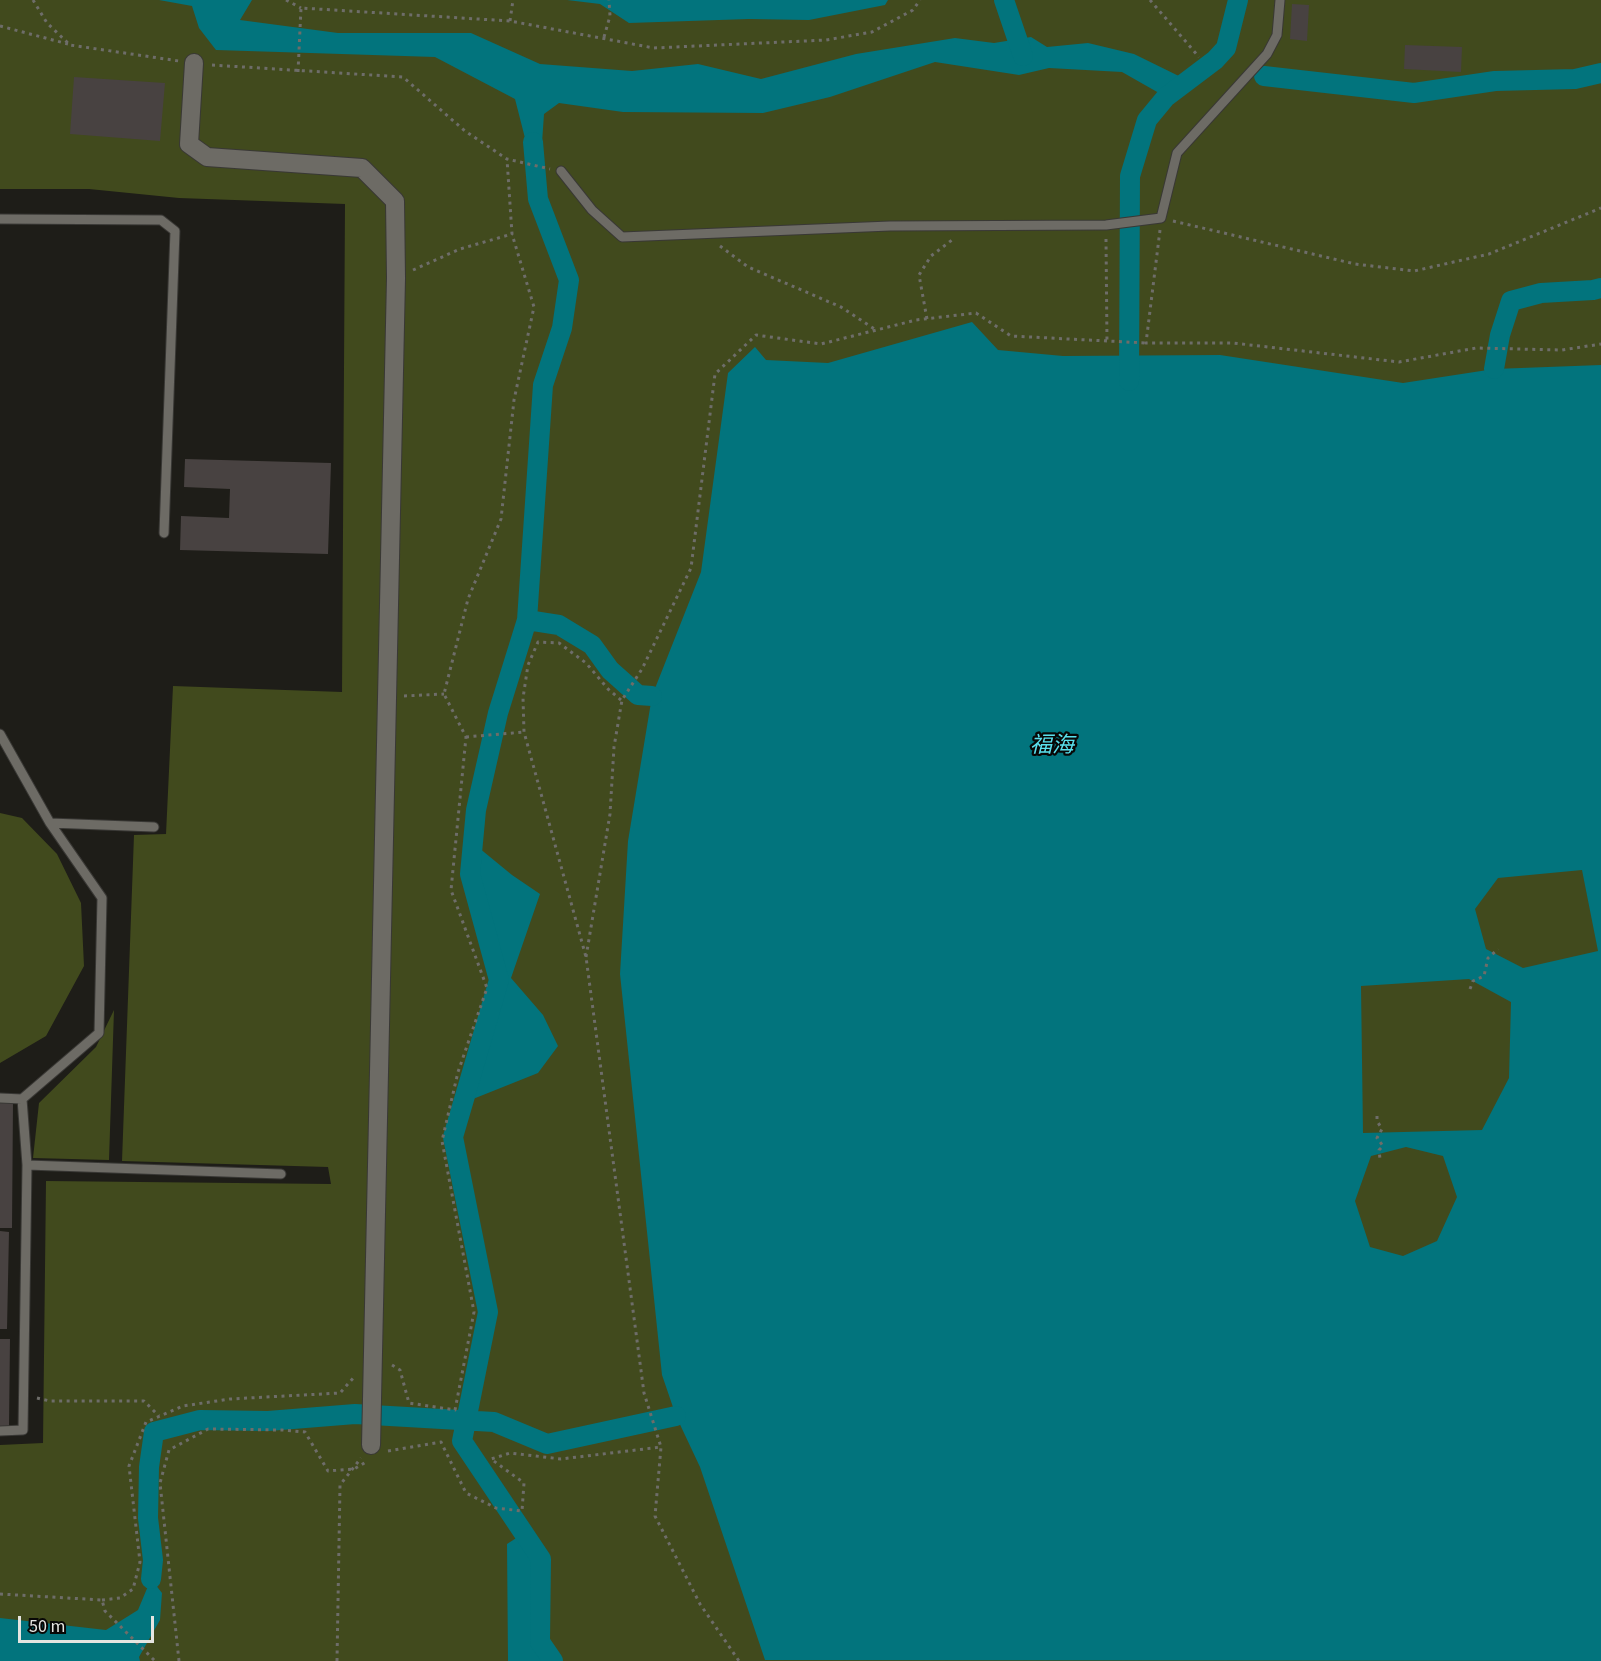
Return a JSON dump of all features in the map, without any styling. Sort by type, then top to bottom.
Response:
[{"type":"street","points":[[194,63],[189,144],[207,157],[362,168],[395,201],[396,278],[388,696],[372,1384],[375,1452]]},
{"type":"lane","points":[[561,171],[592,210],[622,237],[890,226],[1106,225],[1161,218],[1176,153],[1267,54],[1277,35],[1280,0]]},
{"type":"lane","points":[[0,219],[161,220],[175,231],[164,533]]},
{"type":"lane","points":[[0,734],[50,823],[102,898],[99,1033],[22,1099],[0,1098]]},
{"type":"lane","points":[[50,823],[154,827]]},
{"type":"lane","points":[[0,1431],[23,1430],[27,1165],[22,1099]]},
{"type":"lane","points":[[27,1165],[281,1174]]},
{"type":"path","points":[[33,0],[47,23],[70,45]]},
{"type":"path","points":[[285,0],[301,8],[510,21],[654,48],[826,40],[872,32],[913,10],[920,0]]},
{"type":"path","points":[[510,21],[513,0]]},
{"type":"path","points":[[604,37],[610,16],[609,0]]},
{"type":"path","points":[[1150,0],[1199,57]]},
{"type":"path","points":[[298,72],[301,8]]},
{"type":"path","points":[[0,26],[70,45],[194,63],[298,72],[403,77],[465,130],[507,159],[561,171]]},
{"type":"path","points":[[0,1594],[102,1600],[120,1598],[133,1589],[140,1562],[129,1466],[146,1422],[183,1406],[230,1400],[340,1393],[373,1355],[400,1370],[408,1403],[455,1410],[474,1312],[442,1141],[458,1072],[486,987],[451,890],[466,737],[444,694],[468,599],[501,519],[514,400],[534,307],[512,234],[507,159]]},
{"type":"path","points":[[1146,343],[1161,218],[1356,264],[1414,271],[1489,254],[1601,208]]},
{"type":"path","points":[[1106,225],[1107,342]]},
{"type":"path","points":[[927,319],[919,275],[931,256],[968,227]]},
{"type":"path","points":[[396,278],[460,249],[512,234]]},
{"type":"path","points":[[705,235],[748,267],[841,307],[876,330]]},
{"type":"path","points":[[586,957],[610,814],[614,747],[622,700],[642,669],[691,568],[716,374],[756,335],[821,344],[927,319],[976,313],[1011,336],[1107,342],[1233,343],[1399,362],[1476,348],[1562,350],[1601,344]]},
{"type":"path","points":[[622,700],[608,689],[586,663],[559,643],[538,642],[528,665],[524,732],[586,957],[644,1393],[661,1447],[655,1516],[700,1604],[739,1661]]},
{"type":"path","points":[[388,696],[444,694]]},
{"type":"path","points":[[466,737],[524,732]]},
{"type":"path","points":[[1470,989],[1473,981],[1484,976],[1488,958],[1498,949]]},
{"type":"path","points":[[1377,1116],[1382,1129],[1377,1138],[1383,1146],[1379,1150],[1380,1159]]},
{"type":"path","points":[[24,1395],[50,1401],[144,1401],[159,1416]]},
{"type":"path","points":[[179,1661],[160,1484],[169,1450],[208,1429],[305,1432],[328,1471],[354,1469],[375,1452]]},
{"type":"path","points":[[337,1661],[340,1485],[354,1469],[375,1452],[441,1442],[466,1493],[496,1508],[522,1511],[524,1483],[491,1459],[510,1453],[561,1459],[661,1447]]},
{"type":"path","points":[[102,1600],[105,1611],[154,1661]]},
{"type":"green space","points":[[0,0],[1601,0],[1601,1661],[0,1661],[0,1445],[43,1443],[46,1181],[331,1184],[328,1167],[122,1161],[134,835],[166,834],[173,686],[342,692],[345,204],[179,198],[89,189],[0,189]]},
{"type":"green space","points":[[0,813],[22,818],[57,854],[81,903],[84,966],[46,1036],[0,1063]]},
{"type":"green space","points":[[114,1010],[109,1160],[33,1158],[39,1103],[96,1047]]},
{"type":"water","points":[[159,0],[252,0],[240,20],[338,33],[471,33],[540,64],[632,71],[698,64],[761,79],[856,54],[955,38],[994,43],[1031,37],[1047,47],[1088,43],[1134,54],[1189,81],[1166,97],[1122,72],[1049,68],[1019,75],[935,62],[830,97],[763,113],[623,112],[559,103],[544,114],[542,143],[526,142],[515,99],[435,57],[216,50],[199,28],[192,6]]},
{"type":"water","points":[[567,0],[888,0],[885,5],[809,20],[749,19],[629,23],[600,4]]},
{"type":"water","name":"福海","points":[[972,322],[998,350],[1063,356],[1220,355],[1403,383],[1494,369],[1601,365],[1601,1661],[765,1660],[700,1467],[676,1416],[662,1375],[620,974],[628,841],[652,696],[701,572],[728,373],[755,347],[766,360],[828,363]],"holes":[[[1582,870],[1598,951],[1523,968],[1486,949],[1475,909],[1498,878]],[[1469,979],[1511,1002],[1509,1078],[1482,1130],[1363,1133],[1361,986]],[[1406,1147],[1443,1156],[1457,1197],[1437,1241],[1403,1256],[1370,1247],[1355,1201],[1371,1156]]]},
{"type":"water","points":[[473,843],[512,875],[540,894],[511,978],[543,1015],[558,1046],[538,1073],[473,1099],[465,1096],[499,980],[470,874]]},
{"type":"water","points":[[524,1533],[541,1559],[540,1642],[553,1661],[508,1661],[507,1544]]},
{"type":"water","points":[[151,1579],[162,1593],[160,1620],[139,1657],[140,1661],[0,1661],[0,1618],[106,1630],[138,1610]]},
{"type":"building","points":[[1292,4],[1309,5],[1307,41],[1290,39]]},
{"type":"building","points":[[1405,45],[1462,47],[1461,72],[1404,69]]},
{"type":"building","points":[[74,77],[165,83],[160,141],[70,134]]},
{"type":"building","points":[[185,459],[331,463],[328,554],[180,550],[181,516],[229,518],[230,489],[184,487]]},
{"type":"building","points":[[0,1102],[13,1102],[12,1228],[0,1228]]},
{"type":"building","points":[[0,1231],[9,1232],[7,1329],[0,1329]]},
{"type":"building","points":[[0,1339],[10,1339],[9,1427],[0,1427]]},
{"type":"waterway","points":[[1004,0],[1023,56]]},
{"type":"waterway","points":[[1129,381],[1130,176],[1147,120],[1166,97],[1215,60],[1226,48],[1238,0]]},
{"type":"waterway","points":[[1264,76],[1414,93],[1495,81],[1575,79],[1601,73]]},
{"type":"waterway","points":[[533,142],[538,199],[569,280],[562,328],[543,385],[527,620],[498,713],[476,810],[470,874],[499,980],[453,1137],[488,1312],[462,1441],[541,1559],[540,1642],[553,1661]]},
{"type":"waterway","points":[[1494,369],[1500,335],[1511,301],[1541,293],[1601,288]]},
{"type":"waterway","points":[[527,620],[559,625],[592,645],[610,670],[638,695],[652,696]]},
{"type":"waterway","points":[[151,1579],[153,1560],[148,1518],[149,1467],[154,1432],[200,1420],[268,1421],[355,1414],[494,1422],[547,1444],[676,1416]]}]
